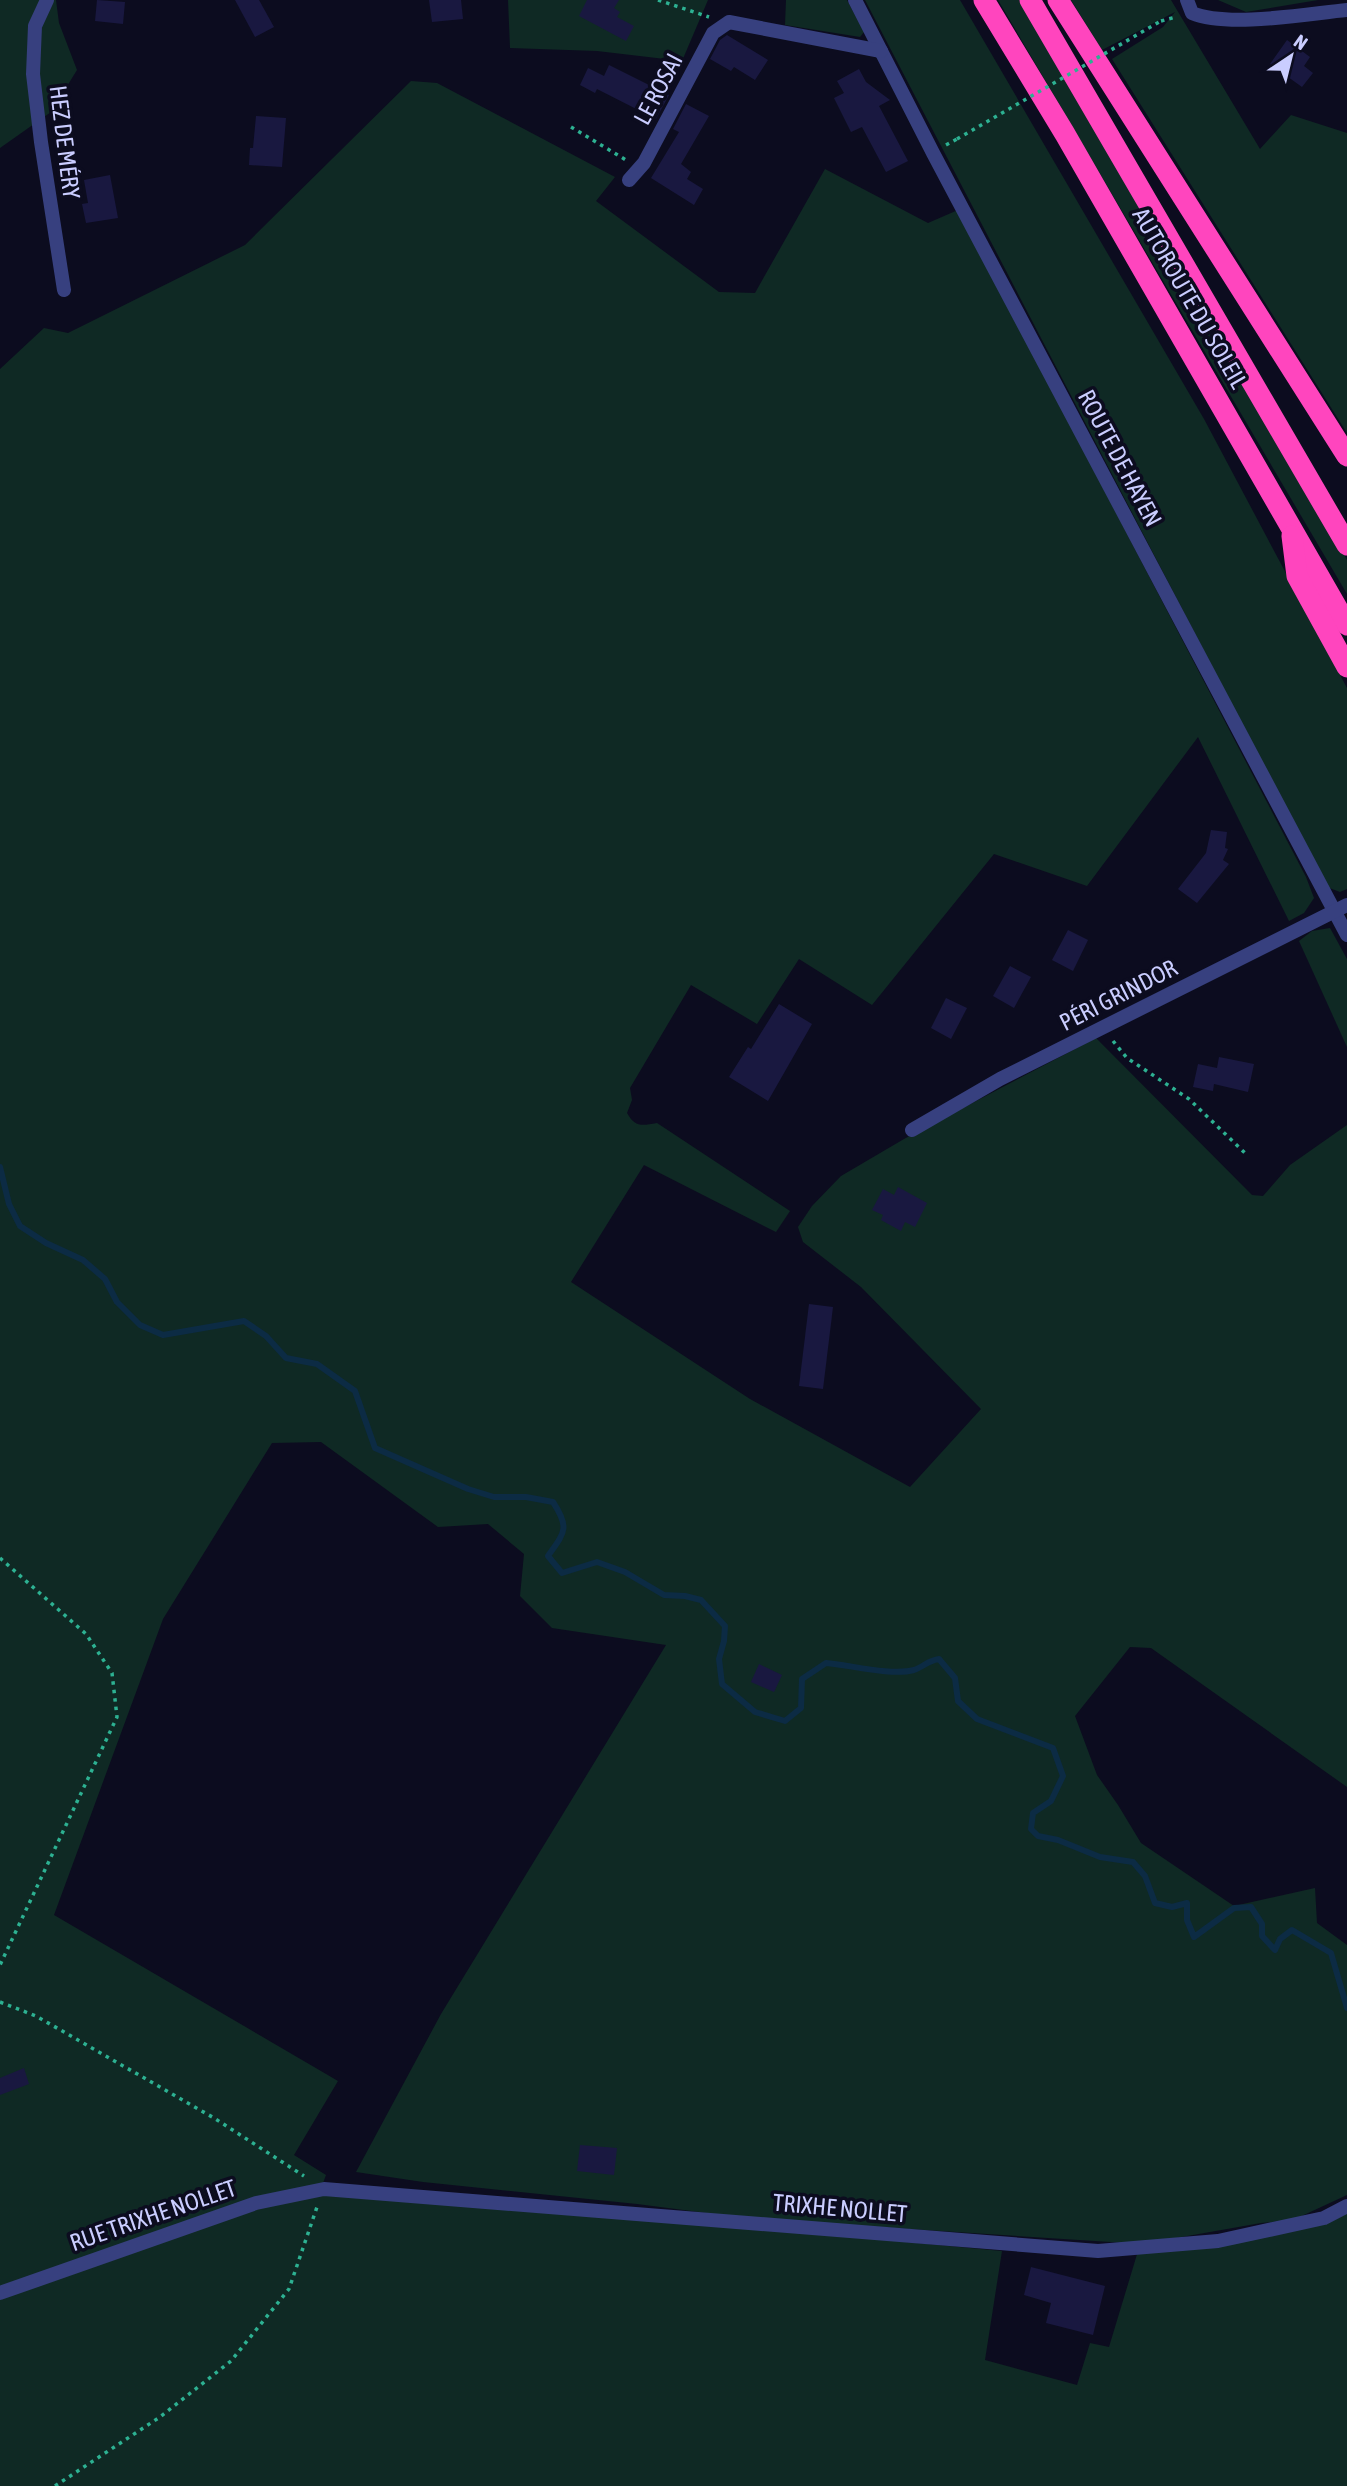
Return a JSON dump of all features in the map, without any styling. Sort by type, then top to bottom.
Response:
[{"type":"highway","name":"AUTOROUTE DU SOLEIL","points":[[984,0],[1065,134],[1347,625]]},
{"type":"highway","name":"AUTOROUTE DU SOLEIL","points":[[1030,0],[1347,545]]},
{"type":"highway","points":[[1058,0],[1347,456]]},
{"type":"highway","points":[[1291,527],[1297,576],[1347,667]]},
{"type":"street","name":"HEZ DE MÉRY","points":[[47,0],[35,26],[33,74],[64,290]]},
{"type":"street","name":"ROUTE DE HAYEN","points":[[855,0],[1340,909],[1347,935]]},
{"type":"street","points":[[1188,0],[1192,13],[1204,18],[1226,21],[1347,10]]},
{"type":"street","points":[[729,22],[881,51]]},
{"type":"street","name":"LE ROSAI","points":[[629,180],[640,168],[713,33],[729,22]]},
{"type":"street","name":"PÉRI GRINDOR","points":[[912,1130],[1000,1079],[1340,909]]},
{"type":"street","name":"TRIXHE NOLLET","points":[[324,2189],[1098,2251],[1218,2241],[1324,2218],[1347,2206]]},
{"type":"street","name":"RUE TRIXHE NOLLET","points":[[0,2293],[256,2203],[324,2189]]},
{"type":"path","points":[[658,0],[729,22]]},
{"type":"path","points":[[957,139],[1161,21]]},
{"type":"path","points":[[571,127],[640,168]]},
{"type":"path","points":[[1102,1028],[1127,1058],[1189,1099],[1246,1154]]},
{"type":"path","points":[[0,1558],[86,1634],[112,1673],[117,1717],[0,1965]]},
{"type":"path","points":[[0,2002],[36,2016],[190,2104],[324,2189],[289,2289],[231,2361],[160,2417],[55,2486]]},
{"type":"green space","points":[[0,0],[56,0],[59,23],[77,70],[51,112],[0,148]]},
{"type":"green space","points":[[508,0],[708,0],[682,61],[597,51],[510,48]]},
{"type":"green space","points":[[786,0],[847,0],[864,32],[860,37],[785,25]]},
{"type":"green space","points":[[865,0],[960,0],[1204,419],[1347,688],[1347,889],[1340,892],[1327,887]]},
{"type":"green space","points":[[998,0],[1023,0],[1149,214],[1347,560],[1347,594]]},
{"type":"green space","points":[[1071,0],[1171,0],[1260,149],[1291,115],[1347,133],[1347,433],[1112,59],[1163,27],[1175,12],[1102,50]]},
{"type":"green space","points":[[1218,0],[1318,0],[1246,12]]},
{"type":"green space","points":[[411,81],[437,83],[615,177],[596,201],[719,292],[755,293],[825,169],[928,223],[958,210],[1306,877],[1314,898],[1304,913],[1289,921],[1198,737],[1087,886],[994,854],[872,1005],[799,959],[757,1024],[691,985],[630,1088],[632,1100],[627,1113],[639,1124],[657,1123],[790,1211],[776,1232],[644,1165],[571,1282],[750,1399],[910,1487],[981,1409],[861,1287],[803,1242],[798,1227],[812,1206],[841,1176],[904,1139],[1096,1038],[1252,1195],[1263,1196],[1290,1165],[1347,1125],[1347,1787],[1151,1648],[1130,1647],[1075,1716],[1097,1775],[1141,1843],[1234,1906],[1315,1888],[1317,1923],[1347,1945],[1347,2195],[1293,2220],[1142,2244],[753,2219],[356,2172],[441,2014],[666,1645],[552,1628],[520,1596],[524,1554],[488,1524],[438,1527],[321,1442],[272,1443],[163,1619],[54,1915],[338,2081],[294,2155],[326,2175],[319,2194],[573,2211],[1002,2251],[985,2360],[1077,2385],[1090,2343],[1109,2347],[1138,2251],[1347,2211],[1347,2486],[0,2486],[0,369],[44,328],[68,333],[245,245]]},
{"type":"green space","points":[[1330,928],[1347,959],[1347,1047],[1299,941],[1312,931]]},
{"type":"building","points":[[97,0],[125,2],[123,24],[95,21]]},
{"type":"building","points":[[235,0],[259,0],[274,27],[255,37]]},
{"type":"building","points":[[429,0],[461,0],[463,19],[432,22]]},
{"type":"building","points":[[587,0],[619,0],[614,8],[620,12],[617,17],[634,26],[626,41],[579,16]]},
{"type":"building","points":[[727,35],[768,60],[755,80],[734,67],[731,71],[710,59],[720,40]]},
{"type":"building","points":[[1287,40],[1310,57],[1304,66],[1313,73],[1302,87],[1270,64]]},
{"type":"building","points":[[609,65],[669,95],[656,119],[597,89],[595,93],[580,85],[588,68],[604,76]]},
{"type":"building","points":[[859,69],[866,82],[890,100],[879,106],[908,161],[886,172],[862,127],[851,132],[834,98],[844,93],[837,81]]},
{"type":"building","points":[[686,104],[709,116],[681,164],[691,172],[687,179],[703,189],[694,205],[651,178],[679,132],[673,129]]},
{"type":"building","points":[[256,116],[286,118],[282,167],[249,165]]},
{"type":"building","points":[[110,175],[118,218],[86,223],[82,204],[88,203],[84,180]]},
{"type":"building","points":[[1211,830],[1227,832],[1225,848],[1228,849],[1223,860],[1229,864],[1197,903],[1178,889],[1206,853]]},
{"type":"building","points":[[1068,930],[1088,940],[1073,971],[1052,960]]},
{"type":"building","points":[[1010,966],[1031,977],[1014,1008],[993,996]]},
{"type":"building","points":[[946,998],[967,1008],[951,1039],[931,1028]]},
{"type":"building","points":[[779,1004],[812,1024],[768,1101],[729,1077],[748,1047],[751,1049]]},
{"type":"building","points":[[1219,1057],[1254,1064],[1248,1092],[1214,1084],[1213,1091],[1193,1087],[1198,1064],[1217,1068]]},
{"type":"building","points":[[898,1187],[927,1203],[915,1227],[905,1222],[901,1231],[881,1220],[883,1215],[872,1210],[883,1189],[894,1195]]},
{"type":"building","points":[[809,1304],[833,1307],[823,1389],[799,1386]]},
{"type":"building","points":[[759,1664],[782,1675],[774,1692],[751,1682]]},
{"type":"building","points":[[24,2068],[29,2084],[0,2095],[0,2078]]},
{"type":"building","points":[[580,2145],[617,2148],[614,2175],[577,2171]]},
{"type":"building","points":[[1031,2267],[1105,2286],[1093,2335],[1046,2323],[1051,2303],[1024,2295]]},
{"type":"waterway","points":[[0,1167],[9,1204],[20,1226],[46,1243],[83,1260],[105,1279],[117,1302],[140,1325],[163,1335],[244,1321],[266,1336],[286,1358],[317,1364],[355,1391],[375,1448],[468,1489],[494,1497],[526,1497],[553,1502],[562,1518],[563,1530],[548,1556],[562,1573],[597,1562],[625,1572],[664,1595],[701,1600],[725,1626],[719,1659],[722,1684],[755,1712],[785,1721],[801,1708],[802,1679],[826,1663],[905,1672],[939,1659],[955,1678],[958,1701],[977,1719],[1053,1748],[1063,1776],[1051,1801],[1033,1813],[1031,1829],[1038,1836],[1058,1840],[1100,1857],[1133,1862],[1145,1876],[1155,1903],[1172,1907],[1187,1903],[1187,1920],[1194,1937],[1234,1908],[1251,1907],[1262,1924],[1262,1936],[1275,1950],[1280,1939],[1292,1930],[1331,1953],[1347,2008]]}]
